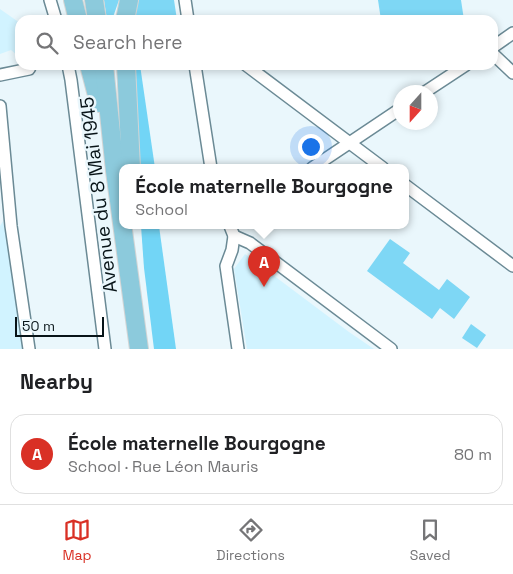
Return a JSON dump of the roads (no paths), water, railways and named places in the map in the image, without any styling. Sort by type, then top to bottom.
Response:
[{"type":"main road","points":[[73,0],[77,15]]},
{"type":"main road","points":[[94,0],[96,15]]},
{"type":"main road","points":[[126,15],[129,0]]},
{"type":"main road","points":[[91,70],[121,164]]},
{"type":"main road","name":"Avenue du 8 Mai 1945","points":[[105,70],[122,164]]},
{"type":"main road","points":[[123,164],[126,70]]},
{"type":"main road","name":"Avenue du 8 Mai 1945","points":[[128,229],[139,349]]},
{"type":"main road","points":[[133,229],[136,264],[133,302]]},
{"type":"street","points":[[50,0],[54,15]]},
{"type":"street","points":[[184,0],[187,15]]},
{"type":"street","points":[[498,44],[513,33]]},
{"type":"street","points":[[498,59],[513,74]]},
{"type":"street","points":[[0,75],[24,70]]},
{"type":"street","points":[[69,70],[105,349]]},
{"type":"street","points":[[196,70],[210,164]]},
{"type":"street","points":[[253,70],[378,164]]},
{"type":"street","points":[[436,85],[458,70]]},
{"type":"street","points":[[0,106],[11,226],[29,349]]},
{"type":"street","points":[[318,164],[393,114]]},
{"type":"street","points":[[409,188],[513,266]]},
{"type":"street","points":[[232,231],[232,250],[226,266],[238,349]]},
{"type":"street","points":[[232,231],[390,349]]},
{"type":"place","name":"École maternelle Bourgogne","points":[[264,287]]}]
